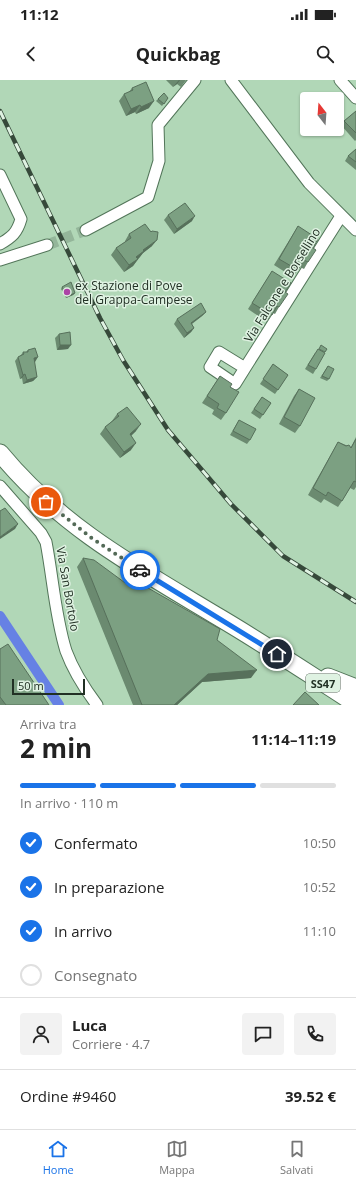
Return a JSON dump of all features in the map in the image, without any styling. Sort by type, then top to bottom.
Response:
[{"type":"highway","name":"SS47","points":[[0,453],[46,502],[91,538],[127,562],[290,661],[356,704]]},
{"type":"highway","points":[[290,661],[356,688]]},
{"type":"street","points":[[86,230],[148,197],[159,161],[158,125],[195,80]]},
{"type":"street","points":[[231,80],[309,183],[356,230]]},
{"type":"street","points":[[340,80],[356,98]]},
{"type":"street","points":[[0,175],[21,219],[18,231],[0,244]]},
{"type":"street","name":"Via Falcone e Borsellino","points":[[245,368],[341,216]]},
{"type":"street","points":[[0,260],[48,245]]},
{"type":"street","name":"Via San Bortolo","points":[[0,486],[41,533],[46,542],[59,620],[67,652],[84,686],[97,705]]},
{"type":"building","points":[[146,82],[154,101],[141,107],[140,105],[131,109],[124,94],[133,90],[132,88]]},
{"type":"building","points":[[164,93],[168,98],[164,104],[158,99]]},
{"type":"building","points":[[356,111],[356,133],[344,121]]},
{"type":"building","points":[[356,149],[356,162],[348,156]]},
{"type":"building","points":[[185,203],[195,216],[177,229],[168,215]]},
{"type":"building","points":[[145,224],[151,232],[158,232],[157,240],[143,250],[144,251],[136,257],[138,259],[129,265],[116,248],[131,238],[129,234]]},
{"type":"building","points":[[298,226],[318,239],[313,248],[316,250],[308,262],[304,260],[298,270],[279,259]]},
{"type":"building","points":[[272,271],[291,283],[285,292],[288,294],[279,307],[277,306],[272,315],[252,303]]},
{"type":"building","name":"ex Stazione di Pove del Grappa-Campese","points":[[71,282],[75,293],[68,296],[62,287]]},
{"type":"building","points":[[201,303],[206,312],[191,323],[194,328],[187,333],[177,319]]},
{"type":"building","points":[[70,332],[71,345],[60,345],[59,334]]},
{"type":"building","points":[[321,345],[327,349],[325,352],[319,349]]},
{"type":"building","points":[[35,348],[38,357],[34,358],[37,377],[27,380],[25,374],[23,375],[18,357],[24,354],[23,352],[28,352],[28,350]]},
{"type":"building","points":[[318,349],[325,353],[316,369],[308,365]]},
{"type":"building","points":[[273,364],[288,375],[278,390],[263,379]]},
{"type":"building","points":[[328,366],[334,369],[329,379],[322,376]]},
{"type":"building","points":[[220,376],[232,384],[230,387],[239,392],[226,413],[217,408],[219,404],[207,396]]},
{"type":"building","points":[[299,389],[315,398],[300,426],[284,417]]},
{"type":"building","points":[[262,397],[271,403],[263,415],[254,409]]},
{"type":"building","points":[[127,407],[141,424],[130,434],[136,443],[124,452],[105,427],[119,416],[117,414]]},
{"type":"building","points":[[239,420],[256,429],[250,440],[233,431]]},
{"type":"building","points":[[356,439],[356,482],[354,481],[342,501],[328,492],[326,496],[313,488],[338,442],[346,446],[349,445],[351,448]]},
{"type":"building","points":[[5,508],[18,524],[0,537],[0,511]]},
{"type":"building","points":[[83,558],[94,560],[128,585],[134,580],[220,629],[217,640],[257,670],[208,674],[174,705],[142,705]]},
{"type":"building","points":[[8,644],[49,705],[6,705],[0,697],[0,649]]},
{"type":"building","points":[[305,692],[319,705],[293,705]]},
{"type":"waterway","points":[[0,616],[59,705]]},
{"type":"tunnel","points":[[47,245],[86,230]]},
{"type":"railway","points":[[0,111],[100,318],[123,360],[168,430],[231,504],[283,556],[356,602]]},
{"type":"way so far","points":[[46,502],[93,539],[140,570]]},
{"type":"place","name":"ex Stazione di Pove del Grappa-Campese","points":[[67,292]]},
{"type":"route","points":[[140,570],[277,654]]}]
